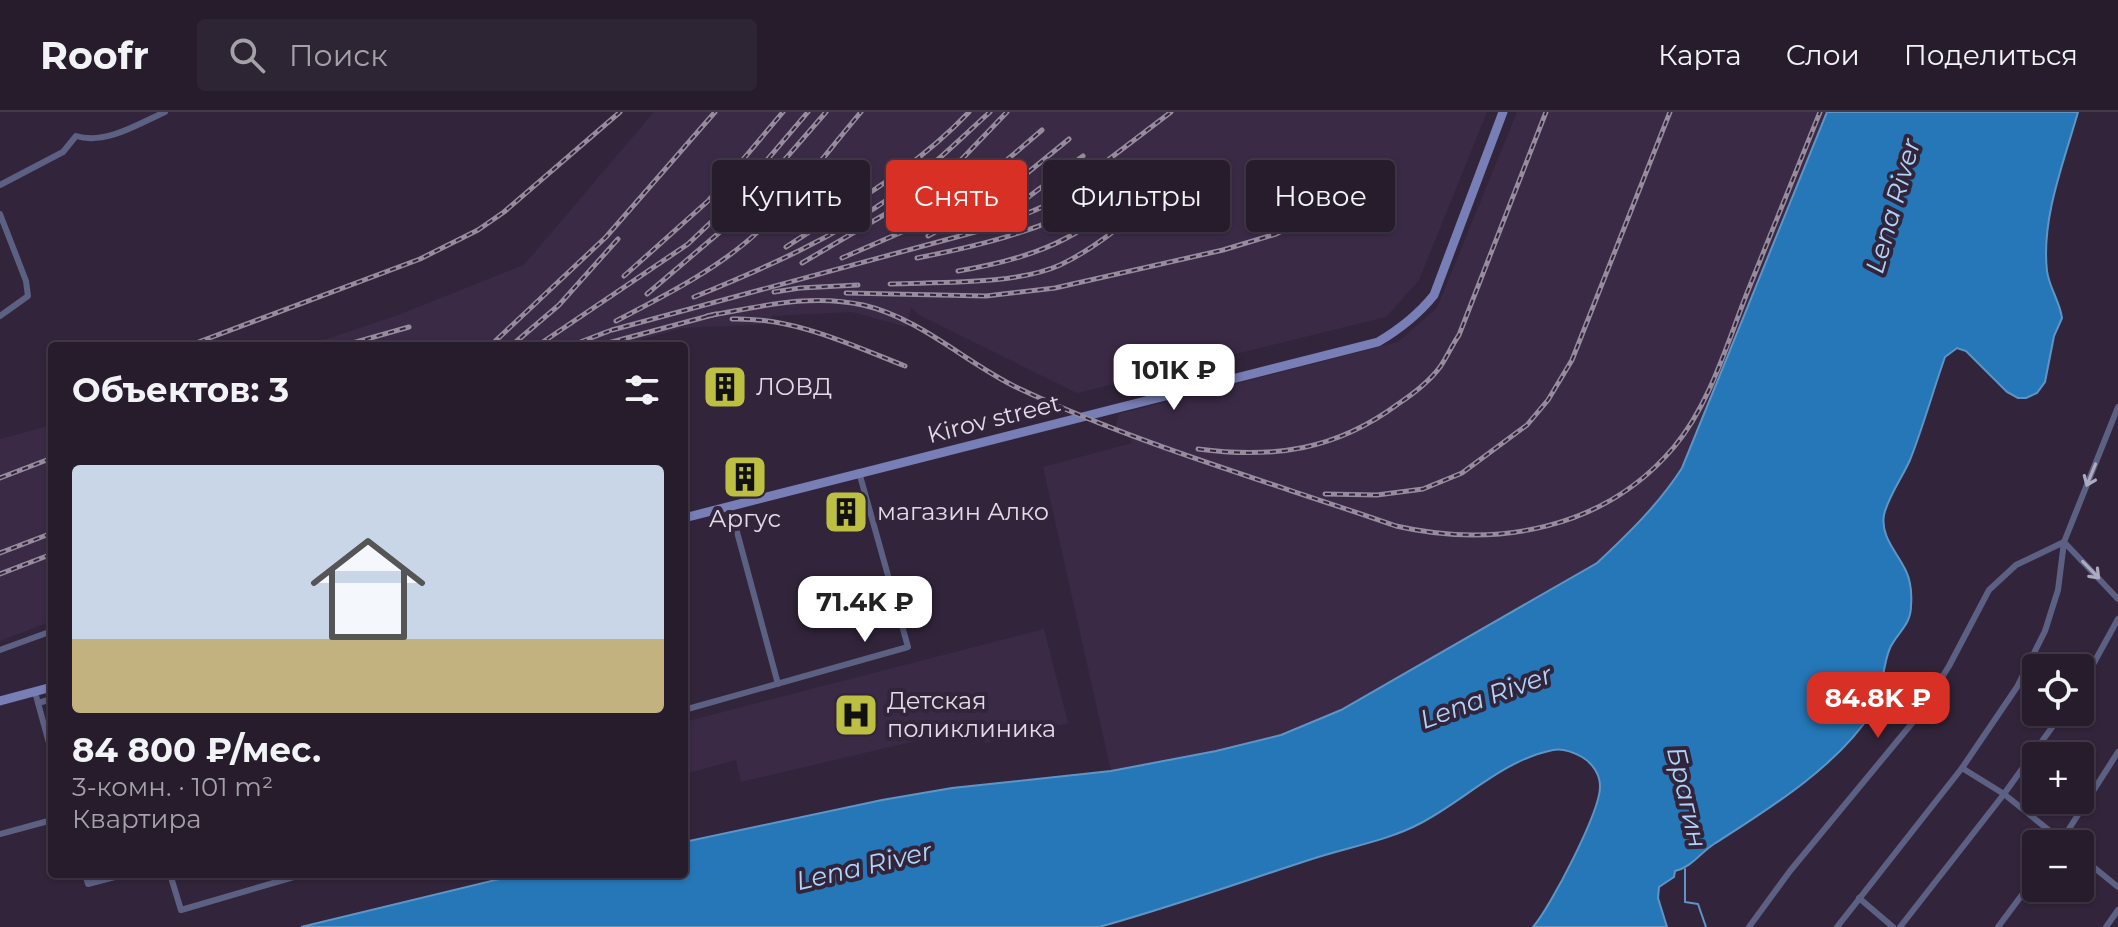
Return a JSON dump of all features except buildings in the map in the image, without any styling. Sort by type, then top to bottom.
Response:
[{"type":"main road","name":"Kirov street","points":[[688,517],[1378,342],[1400,329],[1434,295],[1503,112]]},
{"type":"main road","points":[[0,701],[36,697],[48,690]]},
{"type":"street","points":[[0,185],[63,152],[76,136],[85,139],[108,137],[165,112]]},
{"type":"street","points":[[0,214],[26,281],[28,296],[0,316]]},
{"type":"street","points":[[1837,927],[1962,768],[2017,687],[2045,631],[2058,590],[2064,542],[2118,407]]},
{"type":"street","points":[[688,709],[908,647],[859,472]]},
{"type":"street","points":[[730,506],[778,684]]},
{"type":"street","points":[[1749,927],[1790,871],[1918,716],[1949,666],[1989,590],[2016,565],[2064,542]]},
{"type":"street","points":[[2064,542],[2118,599]]},
{"type":"street","points":[[2110,590],[2118,587]]},
{"type":"street","points":[[2094,663],[2118,619]]},
{"type":"street","points":[[0,650],[48,632]]},
{"type":"street","points":[[48,698],[36,697],[48,740]]},
{"type":"street","points":[[1900,927],[2053,726]]},
{"type":"street","points":[[2070,830],[2118,752]]},
{"type":"street","points":[[1962,768],[2004,794],[2047,830]]},
{"type":"street","points":[[0,834],[48,821]]},
{"type":"street","points":[[2094,867],[2118,887]]},
{"type":"street","points":[[86,878],[88,884],[108,878]]},
{"type":"street","points":[[171,878],[181,910],[290,878]]},
{"type":"street","points":[[1998,927],[2022,895]]},
{"type":"street","points":[[1859,898],[1893,927]]},
{"type":"street","points":[[2106,927],[2118,910]]},
{"type":"shaded area","points":[[654,112],[1487,112],[1419,280],[1386,317],[1077,393],[919,315],[911,308],[907,327],[852,312],[772,316],[770,324],[683,328],[631,342],[319,342],[398,315],[524,265]]},
{"type":"shaded area","points":[[1517,112],[1827,112],[1682,468],[1668,490],[1597,563],[1341,710],[1281,735],[1111,771],[1043,467],[1132,443],[1130,438],[1115,429],[1119,414],[1398,342],[1437,308]]},
{"type":"shaded area","points":[[48,426],[48,623],[0,641],[0,439]]},
{"type":"shaded area","points":[[1044,629],[1068,723],[985,743],[979,726],[741,782],[736,760],[688,773],[688,721]]},
{"type":"water","name":"Lena River","points":[[1827,112],[2078,112],[2055,190],[2047,231],[2047,271],[2062,318],[2054,336],[2045,382],[2037,393],[2018,398],[2007,392],[1966,351],[1957,348],[1945,357],[1910,460],[1884,515],[1887,538],[1908,575],[1911,602],[1909,618],[1887,656],[1876,705],[1857,732],[1821,769],[1691,863],[1675,871],[1674,877],[1659,887],[1658,898],[1667,927],[1533,927],[1573,858],[1592,815],[1600,786],[1597,773],[1586,759],[1572,752],[1557,750],[1517,762],[1437,814],[1395,835],[1099,927],[301,927],[503,878],[688,878],[688,841],[882,800],[952,788],[1111,771],[1281,735],[1341,710],[1597,563],[1631,530],[1682,468]]},
{"type":"waterway","name":"Брагин","points":[[1685,869],[1685,902],[1698,904],[1706,927]]},
{"type":"railway","points":[[199,342],[420,259],[478,230],[504,212],[620,112]]},
{"type":"railway","points":[[494,342],[606,237],[715,112]]},
{"type":"railway","points":[[624,276],[708,201],[783,112]]},
{"type":"railway","points":[[543,342],[688,244],[726,208],[808,112]]},
{"type":"railway","points":[[647,294],[727,226],[826,112]]},
{"type":"railway","points":[[616,321],[692,280],[745,243],[787,201],[861,112]]},
{"type":"railway","points":[[786,247],[905,168],[969,112]]},
{"type":"railway","points":[[694,297],[798,251],[849,224],[921,174],[990,112]]},
{"type":"railway","points":[[802,263],[916,196],[960,161],[1007,112]]},
{"type":"railway","points":[[1108,160],[1171,112]]},
{"type":"railway","points":[[1198,449],[1253,453],[1303,448],[1328,441],[1375,420],[1426,383],[1440,367],[1459,335],[1546,112]]},
{"type":"railway","points":[[1325,494],[1377,495],[1423,489],[1462,473],[1527,425],[1548,400],[1572,360],[1670,112]]},
{"type":"railway","points":[[707,316],[804,301],[863,305],[884,311],[923,330],[1018,388],[1110,427],[1205,462],[1396,526],[1434,533],[1510,533],[1547,526],[1582,514],[1616,497],[1646,475],[1687,430],[1708,393],[1820,112]]},
{"type":"railway","points":[[842,258],[925,222],[974,188],[1042,130]]},
{"type":"railway","points":[[928,236],[998,197],[1069,139]]},
{"type":"railway","points":[[1027,198],[1083,156]]},
{"type":"railway","points":[[612,330],[975,232],[1043,206]]},
{"type":"railway","points":[[917,258],[1006,237],[1043,224]]},
{"type":"railway","points":[[958,271],[1011,260],[1078,232]]},
{"type":"railway","points":[[890,284],[1022,276],[1060,265],[1113,232]]},
{"type":"railway","points":[[846,293],[986,296],[1055,288],[1223,250],[1280,232]]},
{"type":"railway","points":[[516,342],[559,305],[618,239]]},
{"type":"railway","points":[[774,292],[858,285]]},
{"type":"railway","points":[[612,342],[716,314]]},
{"type":"railway","points":[[732,319],[799,327],[905,366]]},
{"type":"railway","points":[[356,342],[409,327]]},
{"type":"railway","points":[[580,342],[609,331]]},
{"type":"railway","points":[[0,478],[48,460]]},
{"type":"railway","points":[[0,553],[48,535]]},
{"type":"railway","points":[[0,574],[48,556]]},
{"type":"place","name":"ЛОВД","points":[[725,387]]},
{"type":"place","name":"Аргус","points":[[745,477]]},
{"type":"place","name":"магазин Алко","points":[[846,512]]},
{"type":"place","name":"Детская поликлиника","points":[[856,715]]}]
